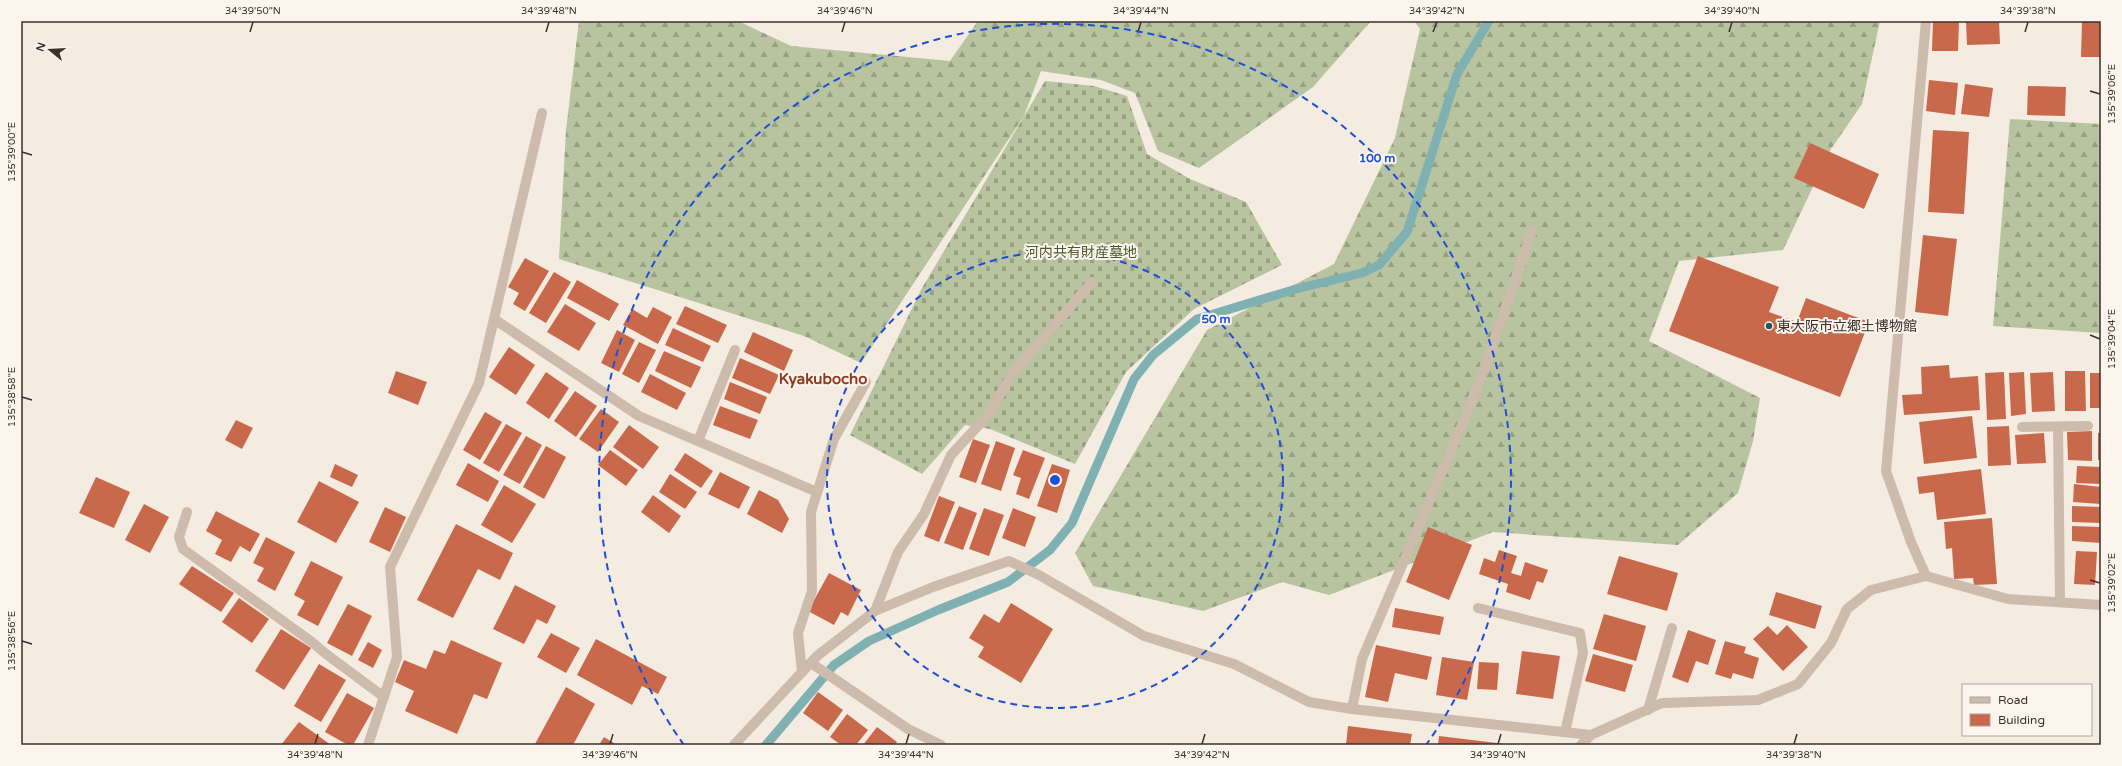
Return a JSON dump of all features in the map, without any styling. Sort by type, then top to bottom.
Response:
[{"type":"street","points":[[1926,21],[1886,470],[1911,542],[1926,576]]},
{"type":"street","points":[[368,745],[397,657],[390,567],[479,383],[542,114]]},
{"type":"street","points":[[1352,709],[1362,659],[1468,411],[1489,356],[1532,231]]},
{"type":"street","points":[[875,611],[898,552],[924,514],[951,455],[988,414],[1013,373],[1092,282]]},
{"type":"street","points":[[494,319],[639,416],[817,492]]},
{"type":"street","points":[[698,441],[735,350]]},
{"type":"street","points":[[802,672],[798,633],[812,591],[811,512],[834,439],[866,382]]},
{"type":"street","points":[[2058,426],[2060,602]]},
{"type":"street","points":[[2022,427],[2088,426]]},
{"type":"street","points":[[187,512],[179,537],[183,549],[384,696]]},
{"type":"street","points":[[734,745],[811,663],[875,611],[933,587],[1009,561],[1039,575],[1144,636],[1234,664],[1309,702],[1352,709],[1591,734]]},
{"type":"street","points":[[1581,745],[1591,734],[1662,703],[1758,700],[1798,684],[1832,643],[1847,609],[1871,590],[1926,576],[2008,599],[2101,605]]},
{"type":"street","points":[[1478,608],[1580,633],[1583,653],[1565,732]]},
{"type":"street","points":[[1648,710],[1672,628]]},
{"type":"street","points":[[811,663],[908,729],[941,745]]},
{"type":"green space","points":[[579,21],[738,21],[791,46],[950,61],[978,21],[1371,21],[1313,87],[1199,168],[1158,151],[1135,93],[1101,80],[1041,71],[1024,116],[861,363],[804,336],[559,259],[566,130]]},
{"type":"green space","points":[[1414,21],[1880,21],[1862,104],[1831,149],[1783,250],[1679,261],[1649,341],[1760,398],[1753,441],[1738,493],[1678,545],[1493,532],[1329,595],[1282,582],[1203,611],[1093,586],[1075,553],[1207,330],[1334,264],[1395,138],[1420,29]]},
{"type":"green space","name":"河内共有財産墓地","points":[[1045,81],[1094,86],[1127,96],[1147,154],[1190,179],[1246,202],[1282,265],[1194,309],[1126,372],[1075,464],[990,429],[965,425],[922,474],[850,435],[922,288]]},
{"type":"green space","points":[[2010,119],[2101,124],[2101,333],[1993,326]]},
{"type":"building","points":[[1933,21],[1959,21],[1958,51],[1932,51]]},
{"type":"building","points":[[1966,21],[1999,21],[2000,44],[1967,45]]},
{"type":"building","points":[[2082,21],[2101,21],[2101,57],[2081,57]]},
{"type":"building","points":[[1929,80],[1958,83],[1955,115],[1926,111]]},
{"type":"building","points":[[1965,84],[1993,88],[1989,117],[1961,114]]},
{"type":"building","points":[[2028,86],[2066,87],[2065,116],[2027,115]]},
{"type":"building","points":[[1933,130],[1969,132],[1964,214],[1928,212]]},
{"type":"building","points":[[1810,143],[1879,174],[1864,209],[1794,178]]},
{"type":"building","points":[[1923,235],[1957,239],[1948,316],[1915,312]]},
{"type":"building","name":"東大阪市立郷土博物館","points":[[1698,256],[1779,287],[1769,312],[1797,322],[1806,298],[1869,322],[1840,397],[1669,331]]},
{"type":"building","points":[[525,258],[549,271],[525,311],[513,304],[519,293],[508,287]]},
{"type":"building","points":[[554,272],[571,282],[546,323],[529,313]]},
{"type":"building","points":[[577,280],[619,304],[609,321],[567,298]]},
{"type":"building","points":[[565,304],[596,323],[579,351],[547,332]]},
{"type":"building","points":[[685,306],[727,325],[718,343],[676,324]]},
{"type":"building","points":[[653,307],[672,317],[658,344],[623,325],[632,309],[647,318]]},
{"type":"building","points":[[673,328],[711,346],[703,362],[665,345]]},
{"type":"building","points":[[617,330],[635,340],[619,372],[601,363]]},
{"type":"building","points":[[753,332],[793,350],[784,371],[744,352]]},
{"type":"building","points":[[639,342],[656,350],[639,383],[622,374]]},
{"type":"building","points":[[509,347],[535,365],[516,395],[489,377]]},
{"type":"building","points":[[664,351],[701,367],[691,388],[655,371]]},
{"type":"building","points":[[740,358],[779,375],[770,394],[732,378]]},
{"type":"building","points":[[1949,365],[1950,378],[1978,376],[1980,410],[1904,415],[1902,395],[1922,394],[1921,367]]},
{"type":"building","points":[[396,371],[427,382],[418,405],[388,393]]},
{"type":"building","points":[[2065,371],[2085,371],[2086,411],[2065,411]]},
{"type":"building","points":[[546,372],[569,388],[549,419],[526,403]]},
{"type":"building","points":[[2004,372],[2006,419],[1987,420],[1985,373]]},
{"type":"building","points":[[2024,372],[2026,414],[2011,416],[2009,373]]},
{"type":"building","points":[[2053,372],[2055,411],[2032,412],[2030,373]]},
{"type":"building","points":[[2090,373],[2101,373],[2101,408],[2090,408]]},
{"type":"building","points":[[650,374],[686,393],[677,410],[641,392]]},
{"type":"building","points":[[730,382],[767,397],[760,414],[724,399]]},
{"type":"building","points":[[575,391],[597,406],[576,437],[554,421]]},
{"type":"building","points":[[720,406],[758,420],[750,439],[713,425]]},
{"type":"building","points":[[601,409],[619,422],[598,452],[579,439]]},
{"type":"building","points":[[485,412],[502,422],[480,460],[463,450]]},
{"type":"building","points":[[1972,416],[1977,458],[1924,464],[1919,422]]},
{"type":"building","points":[[236,420],[253,428],[242,449],[225,440]]},
{"type":"building","points":[[506,424],[522,433],[499,472],[483,463]]},
{"type":"building","points":[[629,425],[659,447],[643,469],[613,447]]},
{"type":"building","points":[[2009,426],[2011,465],[1988,466],[1987,427]]},
{"type":"building","points":[[2092,431],[2092,461],[2068,460],[2067,432]]},
{"type":"building","points":[[2044,433],[2046,463],[2017,464],[2015,435]]},
{"type":"building","points":[[2098,433],[2101,433],[2101,460],[2098,460]]},
{"type":"building","points":[[526,436],[542,445],[520,484],[503,475]]},
{"type":"building","points":[[973,439],[990,445],[976,483],[959,477]]},
{"type":"building","points":[[996,441],[1015,448],[1001,491],[981,484]]},
{"type":"building","points":[[546,446],[566,457],[544,499],[523,487]]},
{"type":"building","points":[[610,450],[638,470],[626,486],[598,465]]},
{"type":"building","points":[[1023,450],[1045,458],[1029,499],[1016,494],[1021,478],[1013,475]]},
{"type":"building","points":[[685,453],[713,471],[701,488],[674,470]]},
{"type":"building","points":[[468,463],[499,481],[488,502],[456,485]]},
{"type":"building","points":[[335,464],[358,475],[352,487],[330,477]]},
{"type":"building","points":[[1052,464],[1070,470],[1057,513],[1037,506]]},
{"type":"building","points":[[2077,466],[2101,467],[2101,484],[2076,483]]},
{"type":"building","points":[[1981,469],[1986,514],[1937,520],[1934,492],[1919,494],[1917,477]]},
{"type":"building","points":[[720,472],[750,487],[739,509],[708,494]]},
{"type":"building","points":[[670,474],[697,492],[685,509],[659,492]]},
{"type":"building","points":[[96,477],[130,492],[114,528],[79,513]]},
{"type":"building","points":[[319,481],[359,502],[336,543],[297,522]]},
{"type":"building","points":[[2074,484],[2101,487],[2101,504],[2073,502]]},
{"type":"building","points":[[504,485],[536,504],[512,543],[481,525]]},
{"type":"building","points":[[759,490],[778,500],[789,519],[782,533],[747,514]]},
{"type":"building","points":[[653,495],[681,516],[669,533],[641,512]]},
{"type":"building","points":[[939,496],[955,502],[939,542],[924,536]]},
{"type":"building","points":[[144,504],[169,517],[150,553],[125,540]]},
{"type":"building","points":[[959,506],[977,513],[963,550],[944,543]]},
{"type":"building","points":[[2072,506],[2101,507],[2101,523],[2072,522]]},
{"type":"building","points":[[385,507],[406,517],[390,552],[369,542]]},
{"type":"building","points":[[984,508],[1004,515],[989,556],[969,549]]},
{"type":"building","points":[[1013,508],[1036,517],[1025,547],[1002,538]]},
{"type":"building","points":[[216,511],[260,534],[250,552],[240,546],[231,562],[215,554],[222,540],[206,531]]},
{"type":"building","points":[[1992,518],[1997,584],[1974,585],[1973,578],[1954,579],[1952,548],[1946,549],[1944,522]]},
{"type":"building","points":[[456,524],[513,553],[500,580],[478,569],[453,618],[417,600]]},
{"type":"building","points":[[2072,526],[2101,527],[2101,543],[2072,541]]},
{"type":"building","points":[[1428,527],[1472,545],[1449,600],[1406,582]]},
{"type":"building","points":[[266,537],[295,552],[275,591],[257,581],[264,568],[253,563]]},
{"type":"building","points":[[1499,550],[1517,556],[1511,573],[1521,576],[1525,562],[1548,570],[1543,583],[1537,581],[1530,600],[1506,592],[1508,584],[1479,574],[1484,558],[1495,562]]},
{"type":"building","points":[[2076,551],[2097,552],[2095,585],[2074,584]]},
{"type":"building","points":[[1619,556],[1678,573],[1667,611],[1607,594]]},
{"type":"building","points":[[311,561],[343,577],[318,626],[297,615],[305,601],[294,595]]},
{"type":"building","points":[[192,566],[234,593],[221,612],[179,584]]},
{"type":"building","points":[[829,573],[861,590],[848,616],[841,612],[834,625],[808,611]]},
{"type":"building","points":[[515,585],[556,606],[547,624],[537,619],[524,644],[493,629]]},
{"type":"building","points":[[1776,592],[1822,606],[1815,629],[1769,615]]},
{"type":"building","points":[[239,598],[269,619],[252,643],[222,622]]},
{"type":"building","points":[[1011,603],[1053,629],[1021,683],[978,657],[984,647],[969,638],[984,614],[999,623]]},
{"type":"building","points":[[348,604],[372,616],[352,656],[327,643]]},
{"type":"building","points":[[1395,608],[1444,617],[1440,635],[1392,627]]},
{"type":"building","points":[[1604,614],[1646,626],[1636,661],[1593,649]]},
{"type":"building","points":[[1787,625],[1808,647],[1783,671],[1753,639],[1768,626],[1777,635]]},
{"type":"building","points":[[281,629],[311,648],[284,690],[255,671]]},
{"type":"building","points":[[1688,630],[1716,640],[1708,665],[1696,661],[1688,683],[1672,677]]},
{"type":"building","points":[[551,633],[580,648],[566,673],[537,657]]},
{"type":"building","points":[[596,639],[667,677],[658,694],[642,686],[632,705],[577,675]]},
{"type":"building","points":[[451,640],[502,663],[487,699],[474,694],[457,734],[405,711],[414,691],[395,682],[404,660],[426,669],[434,650],[445,654]]},
{"type":"building","points":[[1725,641],[1746,647],[1744,653],[1759,658],[1753,679],[1733,673],[1731,679],[1715,674]]},
{"type":"building","points":[[368,642],[382,650],[373,668],[358,660]]},
{"type":"building","points":[[1376,645],[1432,657],[1427,680],[1395,673],[1388,702],[1365,697]]},
{"type":"building","points":[[1522,651],[1560,656],[1553,699],[1516,694]]},
{"type":"building","points":[[1593,654],[1633,665],[1625,692],[1585,681]]},
{"type":"building","points":[[1442,657],[1474,662],[1467,700],[1436,695]]},
{"type":"building","points":[[1479,662],[1499,663],[1497,690],[1477,689]]},
{"type":"building","points":[[319,664],[346,680],[321,722],[294,706]]},
{"type":"building","points":[[566,687],[595,704],[573,745],[535,744]]},
{"type":"building","points":[[818,692],[843,710],[828,731],[803,713]]},
{"type":"building","points":[[347,693],[374,708],[353,745],[348,745],[325,732]]},
{"type":"building","points":[[847,714],[868,730],[856,745],[841,745],[830,737]]},
{"type":"building","points":[[299,722],[331,745],[281,745]]},
{"type":"building","points":[[1348,726],[1412,734],[1410,745],[1346,745]]},
{"type":"building","points":[[877,727],[897,742],[895,745],[863,745]]},
{"type":"building","points":[[1439,736],[1505,744],[1505,745],[1438,745]]},
{"type":"building","points":[[604,737],[617,745],[599,745]]},
{"type":"waterway","points":[[766,745],[834,665],[869,641],[938,610],[1008,582],[1050,550],[1072,523],[1134,379],[1153,355],[1197,319],[1296,289],[1362,273],[1379,265],[1407,232],[1457,74],[1489,21]]},
{"type":"place","name":"東大阪市立郷土博物館","points":[[1769,326]]},
{"type":"district","name":"Kyakubocho","points":[[823,379]]}]
